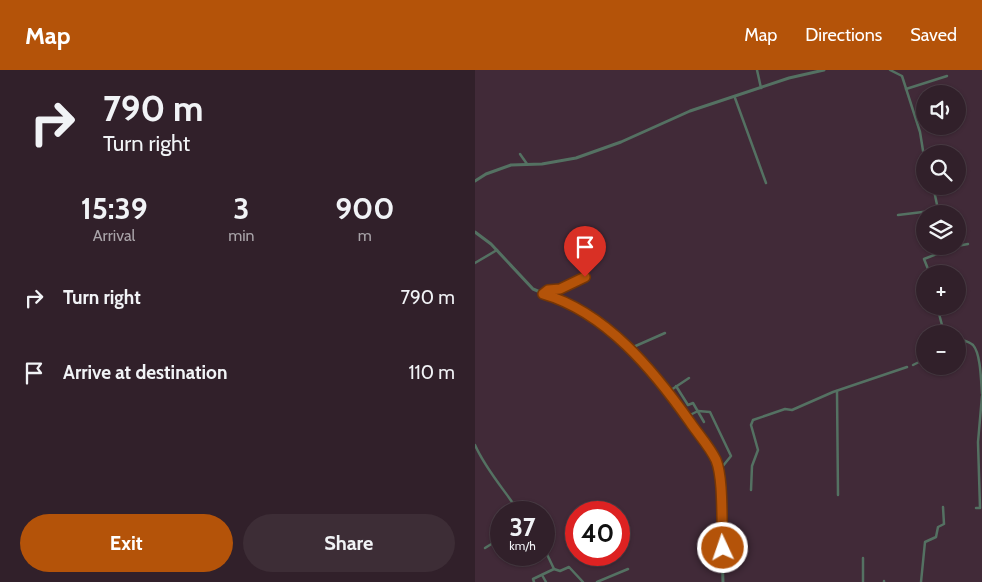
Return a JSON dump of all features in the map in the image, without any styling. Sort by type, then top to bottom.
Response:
[{"type":"street","points":[[757,70],[761,88]]},
{"type":"street","points":[[475,181],[486,174],[511,165],[576,158],[621,142],[690,111],[735,98],[789,78],[824,70]]},
{"type":"street","points":[[890,70],[902,76],[920,132],[922,145]]},
{"type":"street","points":[[906,88],[947,76]]},
{"type":"street","points":[[735,98],[766,183]]},
{"type":"street","points":[[520,154],[527,164]]},
{"type":"street","points":[[898,215],[916,214]]},
{"type":"street","points":[[475,232],[497,250],[533,289],[559,298],[578,308],[631,348],[668,392],[686,417],[716,460],[723,582]]},
{"type":"street","points":[[475,263],[497,250]]},
{"type":"street","points":[[926,265],[924,259],[932,255]]},
{"type":"street","points":[[543,294],[548,290],[560,289],[585,277]]},
{"type":"street","points":[[631,348],[665,333]]},
{"type":"street","points":[[966,342],[973,344],[980,364],[982,395],[977,442],[980,508],[976,508]]},
{"type":"street","points":[[751,490],[752,466],[758,450],[751,425],[753,420],[785,410],[792,410],[837,391],[907,367]]},
{"type":"street","points":[[668,392],[689,378]]},
{"type":"street","points":[[676,386],[688,405],[693,403],[704,422]]},
{"type":"street","points":[[837,391],[838,495]]},
{"type":"street","points":[[686,417],[698,411],[710,412],[731,456],[718,472]]},
{"type":"street","points":[[475,445],[483,464],[512,501]]},
{"type":"street","points":[[921,582],[925,542],[936,537],[938,527],[944,524],[943,507]]},
{"type":"street","points":[[485,548],[490,545]]},
{"type":"street","points":[[863,558],[863,582]]},
{"type":"street","points":[[533,582],[533,578],[554,569],[559,571],[571,568],[583,582]]},
{"type":"street","points":[[597,582],[629,569]]},
{"type":"street","points":[[542,575],[547,582]]},
{"type":"route","points":[[585,277],[560,289],[548,290],[543,294],[559,298],[578,308],[631,348],[677,404],[716,460],[720,489],[723,548]]}]
